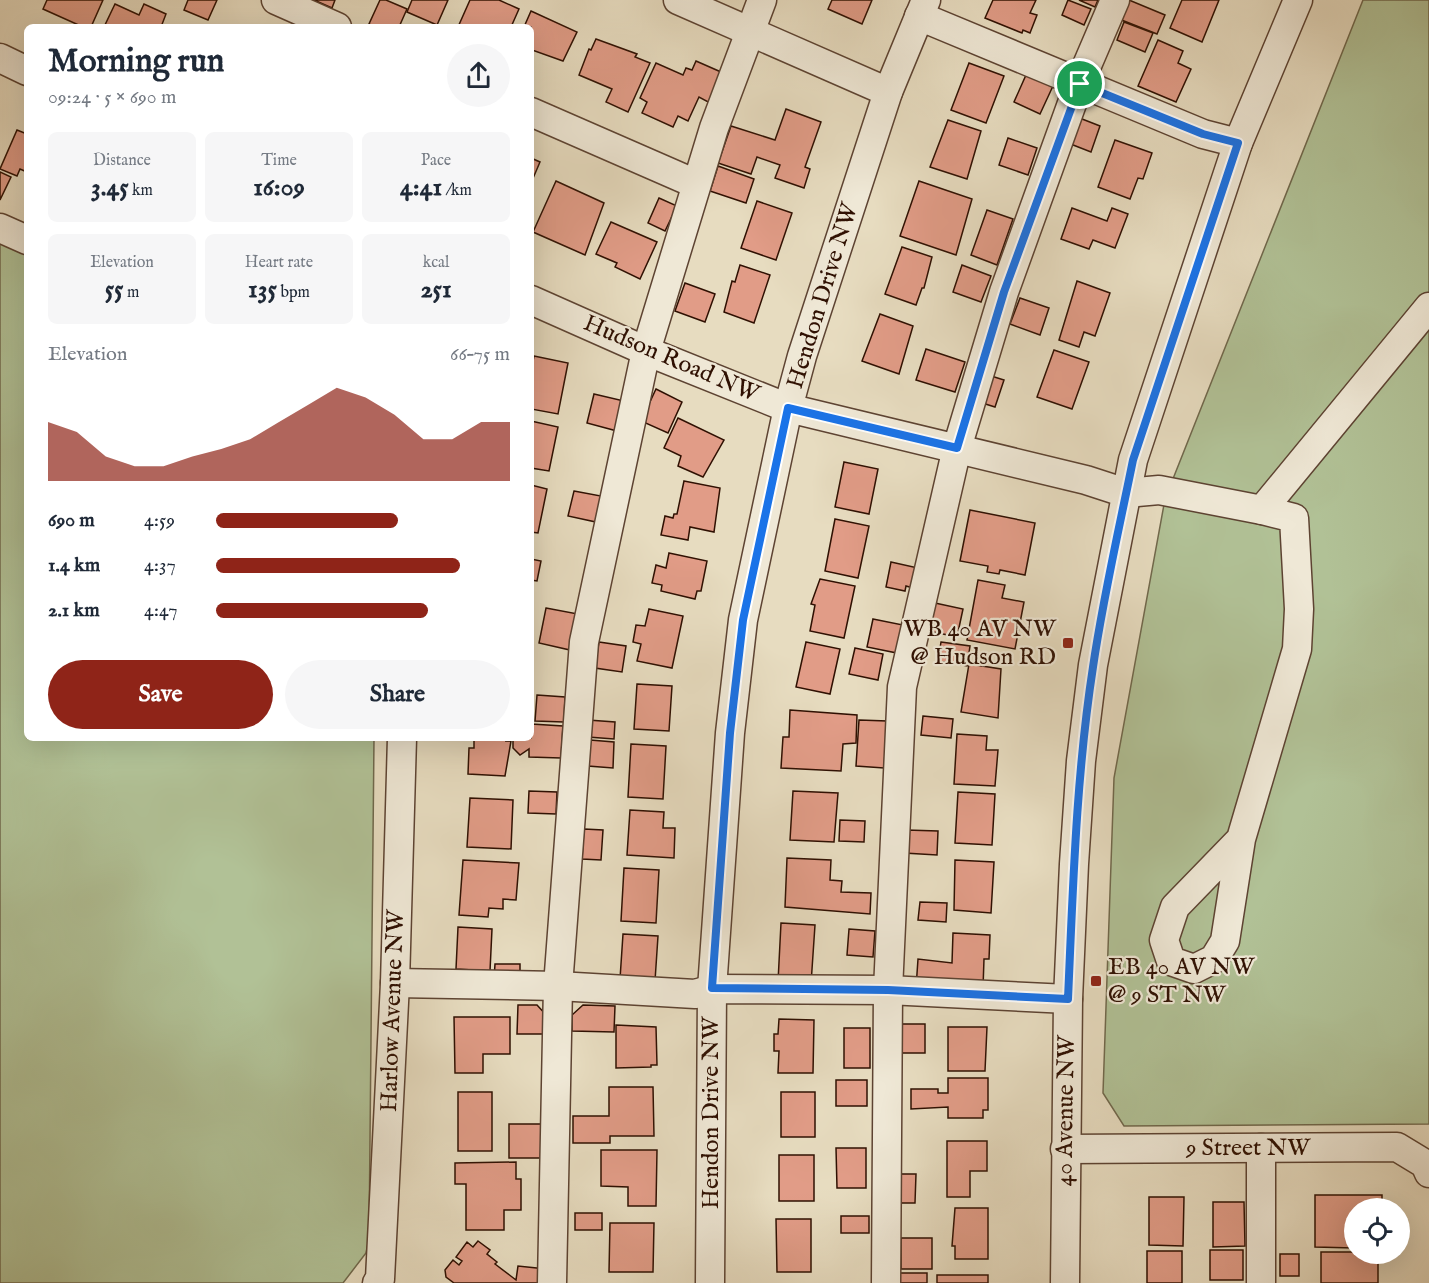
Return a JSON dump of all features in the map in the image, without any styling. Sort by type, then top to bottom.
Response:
[{"type":"street","points":[[276,0],[331,24]]},
{"type":"street","points":[[678,0],[888,92]]},
{"type":"street","points":[[552,1283],[558,986],[584,642],[646,351],[696,184],[762,0]]},
{"type":"street","points":[[886,1283],[888,990],[902,687],[957,448],[1004,292],[1080,84],[1115,0]]},
{"type":"street","name":"40 Avenue NW","points":[[1065,1283],[1068,999],[1074,864],[1082,751],[1093,665],[1133,460],[1238,143],[1298,0]]},
{"type":"street","points":[[923,8],[1080,84],[1203,134],[1238,143]]},
{"type":"street","name":"Hendon Drive NW","points":[[710,1283],[712,988],[730,733],[743,620],[788,408],[802,356],[888,92],[923,8]]},
{"type":"street","points":[[0,58],[24,70]]},
{"type":"street","points":[[534,113],[696,184]]},
{"type":"street","points":[[0,228],[24,239]]},
{"type":"street","name":"Hudson Road NW","points":[[534,301],[646,351],[788,408],[1086,480],[1126,493]]},
{"type":"street","points":[[1262,510],[1429,307]]},
{"type":"street","points":[[1126,493],[1159,490],[1294,518],[1299,609],[1297,649],[1240,839]]},
{"type":"street","name":"Harlow Avenue NW","points":[[381,1282],[395,983],[402,741]]},
{"type":"street","points":[[395,983],[558,986],[695,994],[712,988],[888,990],[1068,999]]},
{"type":"street","name":"9 Street NW","points":[[1065,1149],[1397,1147],[1427,1168]]},
{"type":"street","points":[[1261,1148],[1261,1283]]},
{"type":"green space","points":[[1363,0],[1429,0],[1429,1124],[1124,1126],[1103,1093],[1114,778],[1165,499]]},
{"type":"green space","points":[[0,242],[24,253],[24,741],[374,741],[369,1239],[366,1253],[343,1283],[0,1283]]},
{"type":"building","points":[[47,0],[103,0],[92,24],[76,24],[43,9]]},
{"type":"building","points":[[188,0],[217,0],[208,20],[184,10]]},
{"type":"building","points":[[314,0],[335,0],[332,8]]},
{"type":"building","points":[[380,0],[386,0],[407,9],[400,24],[369,24]]},
{"type":"building","points":[[412,0],[448,0],[437,24],[407,12]]},
{"type":"building","points":[[470,0],[499,0],[519,9],[512,24],[459,24]]},
{"type":"building","points":[[832,0],[872,0],[862,24],[828,9]]},
{"type":"building","points":[[993,0],[1036,0],[1030,13],[1037,15],[1030,33],[1023,30],[1022,33],[985,18]]},
{"type":"building","points":[[1068,0],[1091,9],[1084,25],[1062,15]]},
{"type":"building","points":[[1079,0],[1098,0],[1095,7]]},
{"type":"building","points":[[1129,0],[1165,15],[1157,34],[1119,19]]},
{"type":"building","points":[[1182,0],[1219,0],[1202,42],[1170,28]]},
{"type":"building","points":[[115,4],[139,15],[144,4],[166,14],[162,24],[105,24]]},
{"type":"building","points":[[531,11],[577,32],[563,61],[534,51],[534,24],[525,24]]},
{"type":"building","points":[[1124,22],[1153,33],[1145,52],[1117,40]]},
{"type":"building","points":[[596,39],[637,54],[635,57],[650,63],[628,112],[606,102],[612,89],[579,75],[589,49],[591,50]]},
{"type":"building","points":[[1158,40],[1183,51],[1178,63],[1191,69],[1176,102],[1138,86]]},
{"type":"building","points":[[696,61],[721,72],[710,103],[699,97],[688,121],[678,116],[673,127],[642,113],[647,102],[640,98],[656,63],[683,75],[686,68],[692,70]]},
{"type":"building","points":[[969,63],[1004,76],[986,123],[951,110]]},
{"type":"building","points":[[1026,75],[1053,86],[1040,114],[1014,102]]},
{"type":"building","points":[[786,109],[821,122],[805,167],[810,169],[804,188],[775,178],[780,165],[757,157],[751,174],[718,163],[731,126],[775,140]]},
{"type":"building","points":[[1077,117],[1100,126],[1091,152],[1068,143]]},
{"type":"building","points":[[948,120],[981,131],[967,179],[930,167]]},
{"type":"building","points":[[17,130],[24,133],[24,171],[20,169],[17,176],[0,169]]},
{"type":"building","points":[[1008,138],[1037,148],[1028,175],[999,165]]},
{"type":"building","points":[[1115,140],[1152,153],[1143,179],[1138,178],[1130,199],[1098,187]]},
{"type":"building","points":[[534,159],[540,162],[534,176]]},
{"type":"building","points":[[718,166],[754,179],[746,203],[710,191]]},
{"type":"building","points":[[0,172],[11,177],[0,200]]},
{"type":"building","points":[[556,181],[604,203],[585,255],[534,232]]},
{"type":"building","points":[[919,181],[972,199],[956,255],[900,236]]},
{"type":"building","points":[[659,198],[677,206],[665,231],[648,223]]},
{"type":"building","points":[[757,201],[792,213],[776,260],[741,248]]},
{"type":"building","points":[[1072,208],[1107,221],[1112,208],[1128,214],[1115,248],[1093,240],[1089,249],[1061,239]]},
{"type":"building","points":[[987,210],[1013,219],[997,265],[971,255]]},
{"type":"building","points":[[611,222],[657,242],[640,279],[615,267],[617,263],[596,254]]},
{"type":"building","points":[[902,247],[932,257],[924,288],[922,288],[916,305],[885,294]]},
{"type":"building","points":[[740,265],[770,275],[754,323],[724,312],[732,281],[735,282]]},
{"type":"building","points":[[962,265],[991,276],[981,302],[953,292]]},
{"type":"building","points":[[1077,281],[1110,293],[1095,336],[1084,332],[1079,347],[1059,340]]},
{"type":"building","points":[[685,283],[715,294],[705,322],[675,311]]},
{"type":"building","points":[[1020,298],[1049,308],[1040,335],[1010,324]]},
{"type":"building","points":[[880,314],[913,326],[899,374],[862,361]]},
{"type":"building","points":[[926,349],[965,362],[955,392],[916,380]]},
{"type":"building","points":[[1054,350],[1089,362],[1072,409],[1037,397]]},
{"type":"building","points":[[534,356],[568,363],[558,414],[534,410]]},
{"type":"building","points":[[988,375],[1004,380],[995,407],[979,402]]},
{"type":"building","points":[[656,389],[682,402],[668,433],[641,421]]},
{"type":"building","points":[[594,394],[624,401],[617,431],[587,423]]},
{"type":"building","points":[[678,418],[724,440],[703,477],[678,466],[681,456],[664,448]]},
{"type":"building","points":[[534,422],[558,427],[549,471],[534,468]]},
{"type":"building","points":[[844,462],[878,469],[869,514],[835,507]]},
{"type":"building","points":[[684,481],[720,488],[714,532],[690,527],[688,540],[661,535],[665,516],[673,518],[674,514],[677,514]]},
{"type":"building","points":[[534,486],[547,489],[538,533],[534,532]]},
{"type":"building","points":[[574,491],[601,496],[596,522],[568,516]]},
{"type":"building","points":[[970,510],[1035,523],[1025,575],[1000,570],[999,574],[987,572],[988,566],[960,561]]},
{"type":"building","points":[[835,519],[869,526],[858,578],[825,571]]},
{"type":"building","points":[[669,553],[707,561],[701,591],[697,591],[695,599],[661,591],[662,585],[652,583],[656,565],[666,568]]},
{"type":"building","points":[[534,560],[541,561],[537,581],[534,580]]},
{"type":"building","points":[[891,562],[918,568],[913,588],[906,586],[905,591],[886,587]]},
{"type":"building","points":[[820,579],[855,586],[844,638],[810,631],[815,605],[811,604]]},
{"type":"building","points":[[978,580],[1005,585],[1002,598],[1024,602],[1015,649],[967,640]]},
{"type":"building","points":[[935,603],[963,609],[957,637],[929,631]]},
{"type":"building","points":[[546,608],[578,614],[570,650],[539,643]]},
{"type":"building","points":[[649,609],[683,616],[672,668],[637,661],[641,644],[633,642],[636,625],[645,626]]},
{"type":"building","points":[[873,619],[903,625],[897,653],[867,647]]},
{"type":"building","points":[[599,642],[626,646],[622,672],[595,668]]},
{"type":"building","points":[[806,642],[840,649],[830,694],[796,687]]},
{"type":"building","points":[[941,642],[970,646],[967,666],[938,661]]},
{"type":"building","points":[[855,648],[883,654],[878,680],[849,674]]},
{"type":"building","points":[[969,664],[1001,669],[998,718],[961,712]]},
{"type":"building","points":[[637,684],[672,686],[669,731],[634,729]]},
{"type":"building","points":[[537,695],[565,697],[564,722],[535,721]]},
{"type":"building","points":[[790,710],[857,715],[856,743],[843,744],[841,771],[781,768],[783,737],[789,737]]},
{"type":"building","points":[[923,716],[953,719],[951,738],[921,735]]},
{"type":"building","points":[[588,720],[615,722],[614,739],[588,737]]},
{"type":"building","points":[[859,720],[887,721],[884,768],[856,766]]},
{"type":"building","points":[[534,724],[563,726],[561,758],[529,757],[529,749],[520,755],[513,748],[513,741],[534,741]]},
{"type":"building","points":[[957,734],[987,736],[986,750],[998,750],[995,786],[954,784]]},
{"type":"building","points":[[590,740],[614,742],[613,768],[588,766]]},
{"type":"building","points":[[474,741],[511,741],[505,776],[468,774],[469,748],[474,748]]},
{"type":"building","points":[[631,744],[666,746],[663,799],[628,797]]},
{"type":"building","points":[[529,791],[557,792],[556,814],[528,813]]},
{"type":"building","points":[[793,791],[838,793],[834,842],[790,840]]},
{"type":"building","points":[[958,792],[995,794],[992,845],[955,843]]},
{"type":"building","points":[[470,798],[513,800],[511,849],[467,847]]},
{"type":"building","points":[[630,810],[664,812],[663,828],[675,828],[674,858],[627,855]]},
{"type":"building","points":[[840,820],[865,821],[864,842],[839,841]]},
{"type":"building","points":[[584,829],[603,830],[601,860],[582,859]]},
{"type":"building","points":[[906,830],[938,831],[937,855],[904,853]]},
{"type":"building","points":[[787,858],[831,860],[830,880],[842,881],[841,892],[871,893],[870,914],[785,907]]},
{"type":"building","points":[[463,860],[519,863],[516,900],[503,899],[503,909],[489,908],[488,917],[459,915]]},
{"type":"building","points":[[955,860],[994,862],[991,913],[954,910]]},
{"type":"building","points":[[624,868],[659,870],[656,923],[621,921]]},
{"type":"building","points":[[920,902],[947,903],[946,922],[918,920]]},
{"type":"building","points":[[781,923],[815,925],[811,984],[778,982]]},
{"type":"building","points":[[458,927],[492,929],[490,971],[456,969]]},
{"type":"building","points":[[849,929],[875,931],[873,957],[847,955]]},
{"type":"building","points":[[953,933],[990,935],[989,959],[984,959],[983,988],[916,988],[918,959],[952,963]]},
{"type":"building","points":[[623,934],[658,936],[655,981],[620,979]]},
{"type":"building","points":[[495,964],[520,964],[520,981],[494,980]]},
{"type":"building","points":[[518,1005],[537,1005],[548,1017],[547,1034],[517,1034]]},
{"type":"building","points":[[583,1005],[615,1006],[614,1032],[572,1031],[572,1015]]},
{"type":"building","points":[[454,1017],[510,1017],[510,1054],[483,1054],[483,1073],[455,1073]]},
{"type":"building","points":[[779,1019],[814,1020],[813,1073],[778,1073],[779,1051],[774,1051],[774,1034],[778,1034]]},
{"type":"building","points":[[894,1024],[925,1024],[925,1053],[894,1053]]},
{"type":"building","points":[[616,1025],[656,1027],[657,1065],[616,1068]]},
{"type":"building","points":[[948,1027],[987,1027],[985,1071],[948,1071]]},
{"type":"building","points":[[844,1028],[870,1028],[870,1068],[844,1068]]},
{"type":"building","points":[[948,1078],[988,1078],[988,1110],[983,1110],[983,1118],[948,1118],[948,1107],[911,1109],[911,1089],[938,1089],[938,1093],[948,1093]]},
{"type":"building","points":[[836,1080],[867,1080],[867,1106],[836,1106]]},
{"type":"building","points":[[609,1087],[653,1087],[654,1136],[610,1136],[610,1143],[573,1143],[573,1116],[609,1116]]},
{"type":"building","points":[[458,1092],[492,1092],[492,1151],[458,1151]]},
{"type":"building","points":[[781,1092],[815,1092],[815,1137],[781,1137]]},
{"type":"building","points":[[509,1124],[546,1124],[546,1158],[509,1158]]},
{"type":"building","points":[[947,1141],[987,1141],[987,1171],[970,1171],[970,1197],[947,1197]]},
{"type":"building","points":[[836,1148],[866,1148],[866,1188],[837,1188]]},
{"type":"building","points":[[601,1150],[657,1150],[656,1206],[628,1206],[628,1187],[601,1186]]},
{"type":"building","points":[[779,1155],[814,1155],[814,1201],[779,1201]]},
{"type":"building","points":[[516,1162],[516,1179],[521,1179],[521,1210],[504,1210],[504,1230],[466,1230],[466,1184],[455,1184],[455,1163]]},
{"type":"building","points":[[896,1174],[916,1174],[915,1203],[896,1203]]},
{"type":"building","points":[[1315,1195],[1382,1195],[1382,1198],[1344,1198],[1344,1248],[1315,1247]]},
{"type":"building","points":[[1149,1197],[1184,1197],[1183,1246],[1149,1245]]},
{"type":"building","points":[[1213,1202],[1244,1202],[1245,1246],[1213,1247]]},
{"type":"building","points":[[955,1208],[988,1208],[988,1259],[955,1259],[955,1246],[952,1246]]},
{"type":"building","points":[[575,1213],[602,1213],[602,1230],[575,1230]]},
{"type":"building","points":[[841,1216],[869,1216],[869,1233],[841,1233]]},
{"type":"building","points":[[776,1219],[811,1219],[811,1272],[777,1272]]},
{"type":"building","points":[[610,1223],[654,1223],[653,1272],[609,1272]]},
{"type":"building","points":[[901,1238],[932,1238],[932,1269],[901,1269]]},
{"type":"building","points":[[478,1241],[490,1250],[487,1254],[497,1262],[495,1264],[516,1280],[518,1266],[546,1269],[544,1283],[454,1283],[446,1277],[445,1270],[453,1260],[459,1265],[462,1261],[456,1257],[467,1242],[473,1247]]},
{"type":"building","points":[[1210,1250],[1243,1250],[1243,1280],[1210,1280]]},
{"type":"building","points":[[1147,1251],[1182,1251],[1182,1283],[1147,1283]]},
{"type":"building","points":[[1321,1252],[1344,1252],[1344,1264],[1378,1264],[1378,1283],[1321,1283]]},
{"type":"building","points":[[1280,1254],[1299,1254],[1299,1276],[1280,1276]]},
{"type":"building","points":[[897,1273],[927,1273],[927,1283],[897,1283]]},
{"type":"building","points":[[937,1275],[988,1275],[988,1283],[937,1283]]},
{"type":"place","name":"WB 40 AV NW @ Hudson RD","points":[[1068,643]]},
{"type":"place","name":"EB 40 AV NW @ 9 ST NW","points":[[1096,981]]},
{"type":"route","points":[[1080,84],[1203,134],[1238,143],[1133,460],[1126,493],[1093,665],[1081,761],[1068,999],[888,990],[712,988],[730,733],[743,620],[788,408],[957,448],[1004,292],[1080,84]]}]
